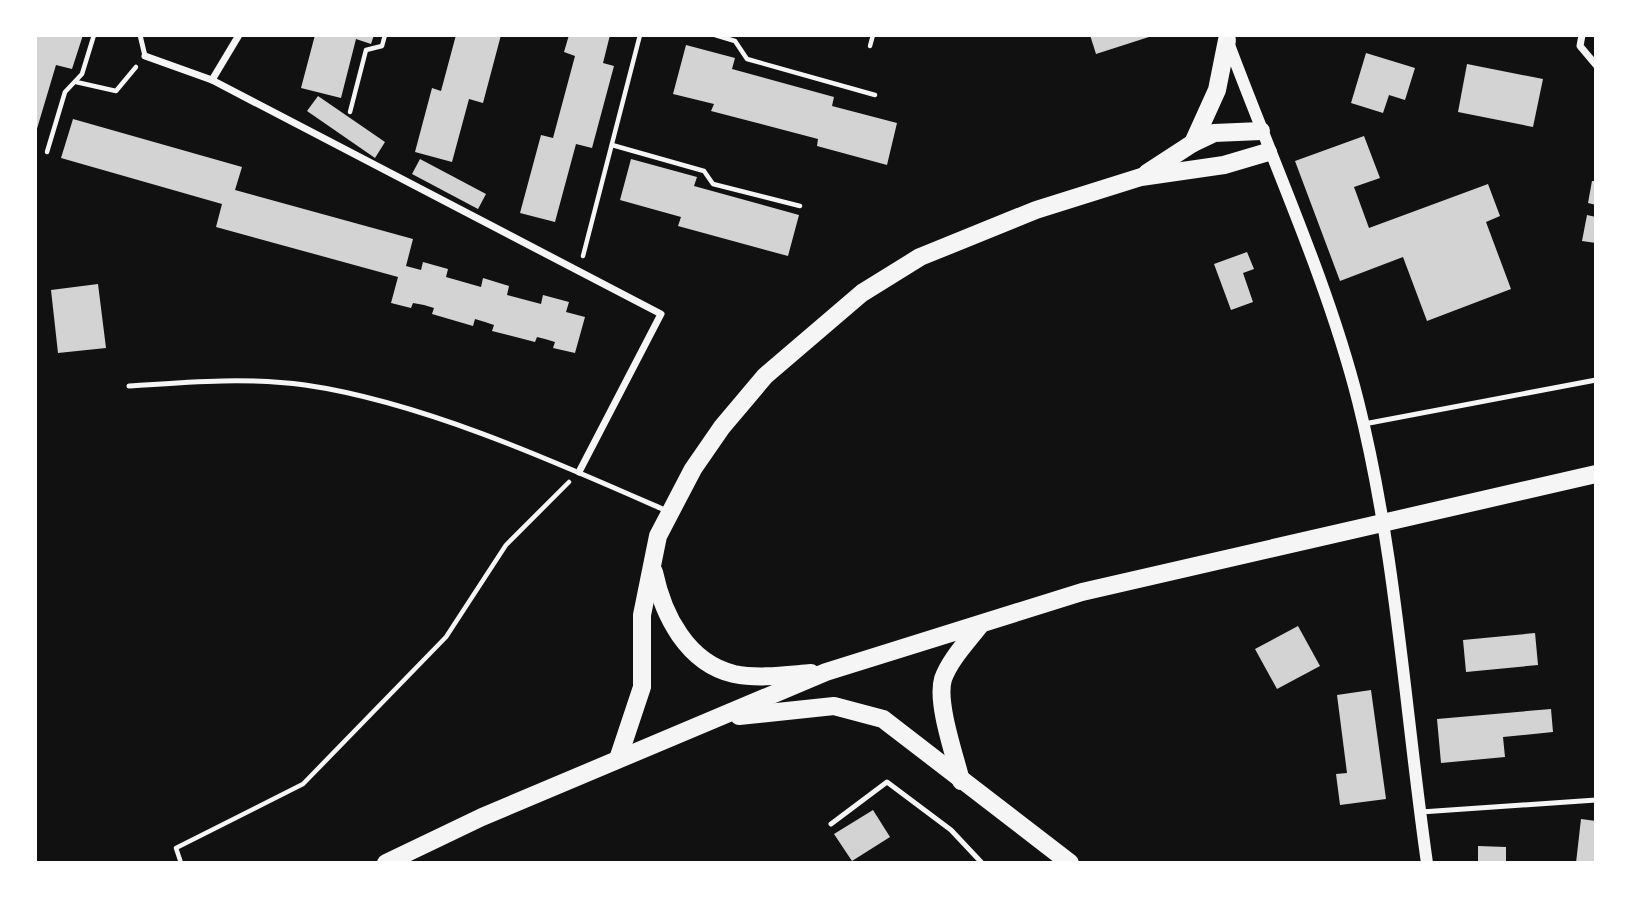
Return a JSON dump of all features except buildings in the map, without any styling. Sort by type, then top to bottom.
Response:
[{"type":"main road","points":[[1193,143],[1217,90],[1226,37]]},
{"type":"main road","points":[[1141,177],[1193,143],[1214,133],[1261,131]]},
{"type":"main road","points":[[618,760],[642,687],[642,615],[659,536],[669,512],[722,427],[765,376],[862,293],[920,257],[1036,210],[1141,177],[1224,165],[1268,152]]},
{"type":"main road","points":[[386,863],[482,817],[826,672],[1082,592],[1596,474]]},
{"type":"main road","points":[[653,566],[659,596],[685,645],[706,661],[733,674],[765,676],[826,672]]},
{"type":"main road","points":[[961,781],[943,700],[943,681],[950,666],[980,625]]},
{"type":"main road","points":[[715,719],[804,707],[834,706],[883,719],[1070,863]]},
{"type":"street","points":[[212,80],[239,35]]},
{"type":"street","points":[[1582,35],[1580,46],[1596,65]]},
{"type":"street","points":[[1226,37],[1327,303],[1364,424],[1388,566],[1427,863]]},
{"type":"street","points":[[145,56],[212,80],[662,314],[579,472]]},
{"type":"lane","points":[[139,35],[145,56]]},
{"type":"lane","points":[[1364,424],[1596,380]]},
{"type":"lane","points":[[130,386],[210,381],[305,385],[396,405],[579,472],[669,512]]},
{"type":"lane","points":[[831,824],[887,782],[951,830],[982,863]]},
{"type":"lane","points":[[1420,812],[1596,800]]},
{"type":"path","points":[[47,152],[65,92],[82,74],[94,35]]},
{"type":"path","points":[[350,112],[366,50],[382,46],[385,35]]},
{"type":"path","points":[[579,271],[640,35]]},
{"type":"path","points":[[715,35],[736,41],[747,59],[875,94]]},
{"type":"path","points":[[870,46],[873,35]]},
{"type":"path","points":[[75,82],[116,91],[145,56]]},
{"type":"path","points":[[612,145],[704,171],[713,184],[800,206]]},
{"type":"path","points":[[181,863],[176,848],[303,784],[446,637],[506,545],[579,472]]}]
